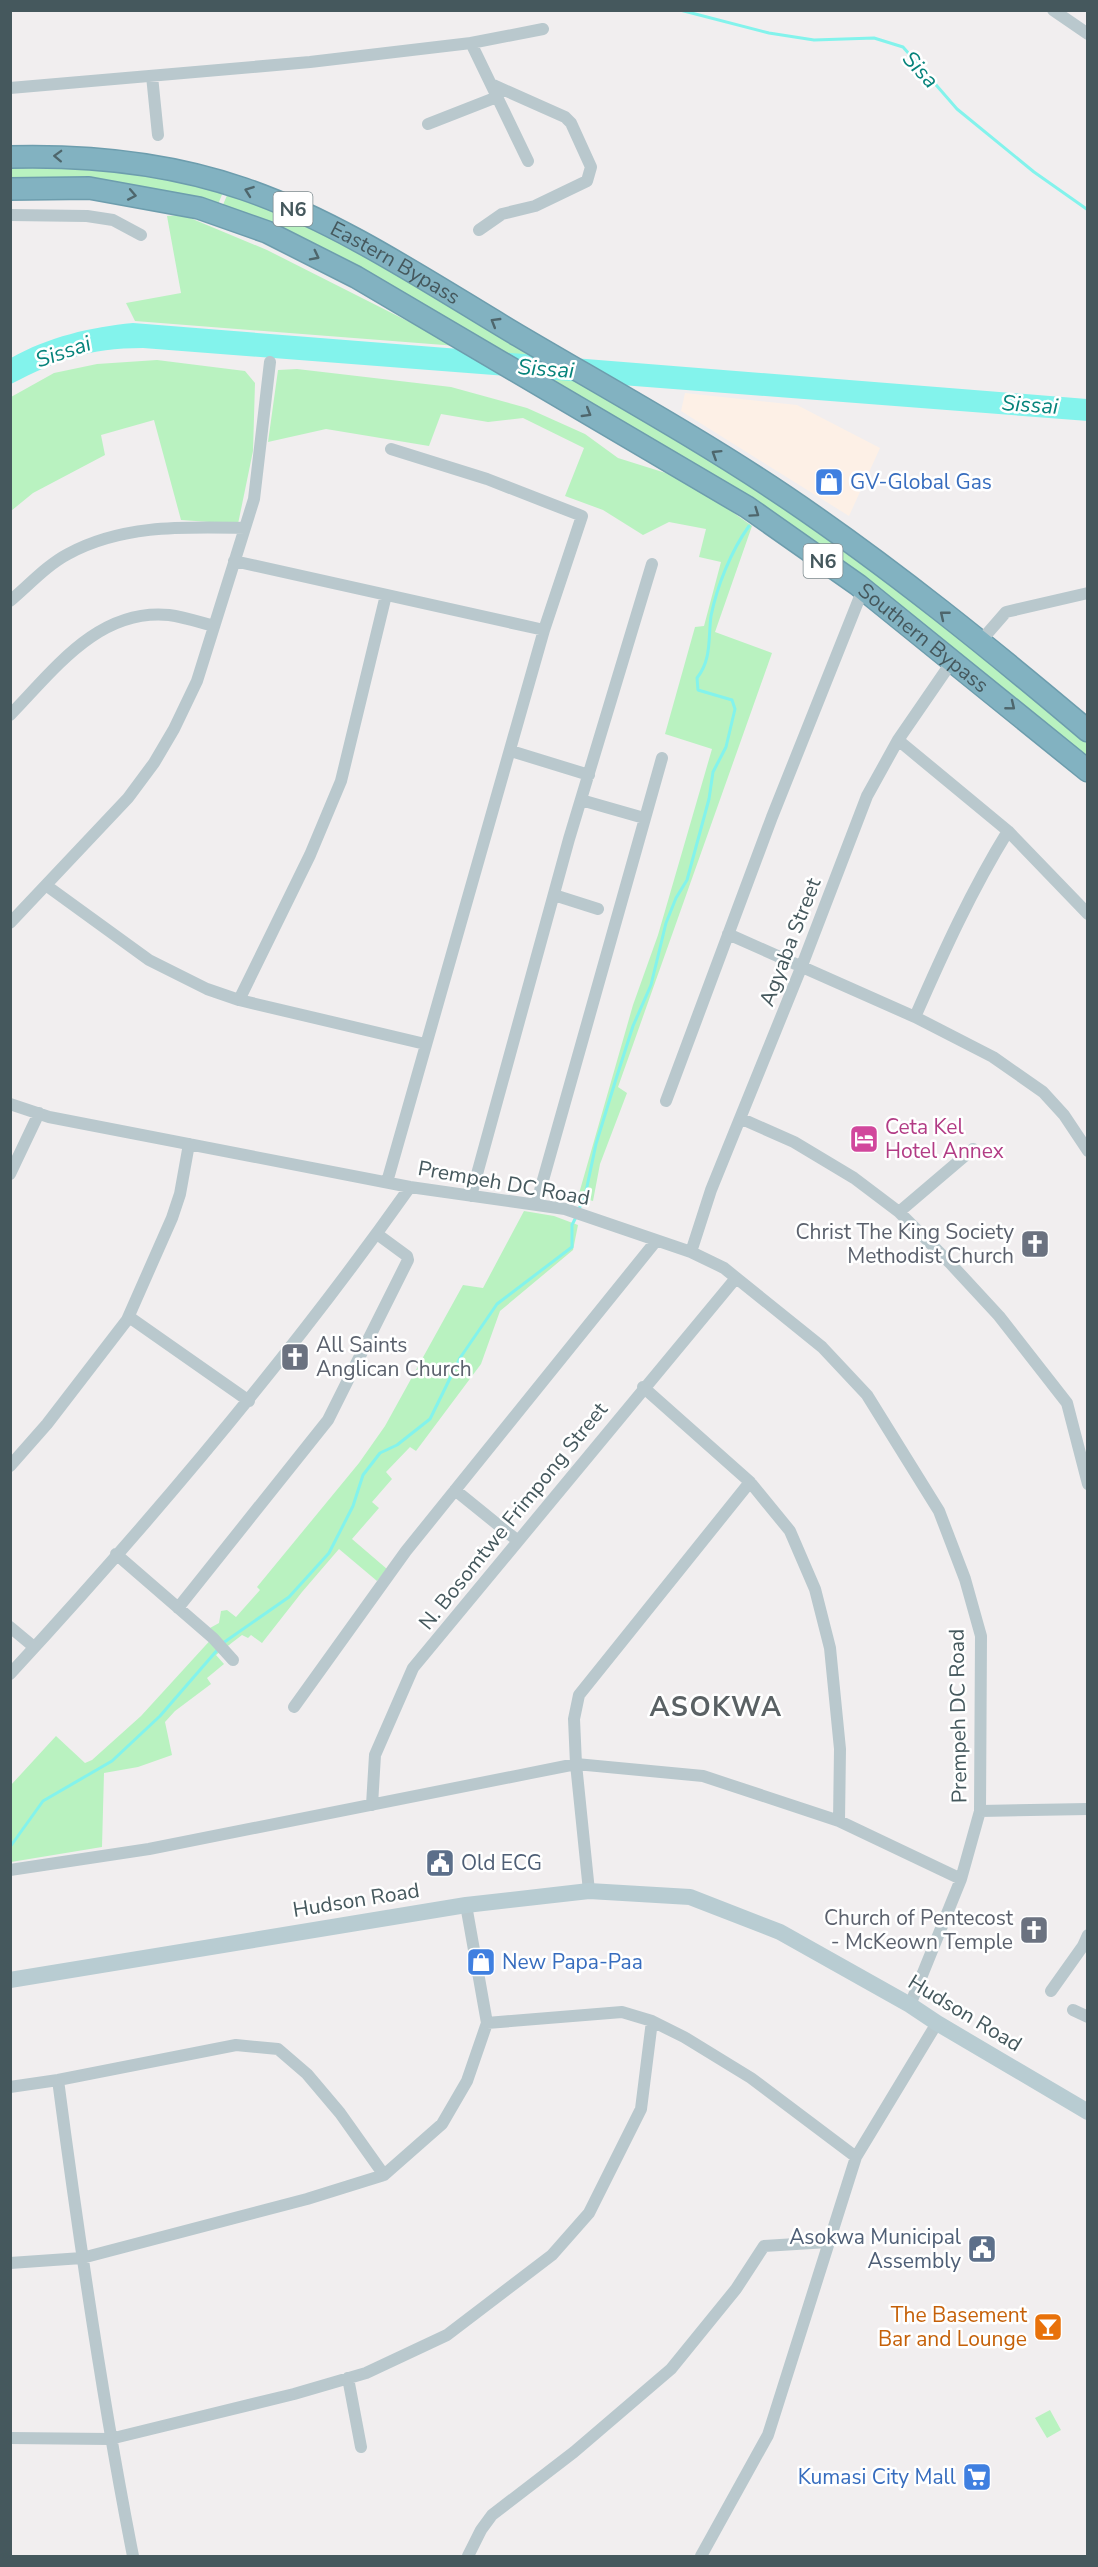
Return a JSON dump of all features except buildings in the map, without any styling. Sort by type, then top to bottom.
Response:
[{"type":"highway","name":"Eastern Bypass","points":[[10,157],[62,156],[126,162],[244,189],[284,205],[372,249],[623,395]]},
{"type":"highway","name":"Eastern Bypass","points":[[10,189],[99,190],[199,208],[234,219],[267,232],[356,277],[537,383]]},
{"type":"highway","name":"Southern Bypass","points":[[537,383],[747,507],[863,589],[1088,771]]},
{"type":"highway","name":"Southern Bypass","points":[[623,395],[786,497],[904,583],[1088,731]]},
{"type":"street","points":[[1053,10],[1088,34]]},
{"type":"street","points":[[10,88],[310,62],[471,43],[543,28]]},
{"type":"street","points":[[471,43],[528,161]]},
{"type":"street","points":[[152,76],[158,135]]},
{"type":"street","points":[[479,230],[502,214],[535,206],[587,181],[591,167],[571,123],[565,117],[491,84]]},
{"type":"street","points":[[428,124],[497,97]]},
{"type":"street","points":[[10,215],[87,216],[113,220],[141,235]]},
{"type":"street","points":[[10,923],[128,798],[154,763],[197,681],[254,499],[270,362]]},
{"type":"street","points":[[387,1182],[544,630],[582,516],[487,479],[391,449]]},
{"type":"street","points":[[10,601],[68,554],[121,534],[179,526],[245,528]]},
{"type":"street","points":[[234,561],[544,630]]},
{"type":"street","points":[[471,1196],[581,800],[652,564]]},
{"type":"street","points":[[666,1101],[728,934],[863,589]]},
{"type":"street","points":[[979,643],[1006,612],[1088,593]]},
{"type":"street","points":[[239,1000],[310,855],[341,781],[386,595]]},
{"type":"street","points":[[10,715],[72,651],[98,631],[113,624],[129,619],[167,615],[214,626]]},
{"type":"street","name":"Agyaba Street","points":[[691,1252],[711,1190],[742,1119],[867,796],[898,740],[953,660]]},
{"type":"street","points":[[898,740],[1008,831],[1088,914]]},
{"type":"street","points":[[511,751],[589,775]]},
{"type":"street","points":[[536,1205],[662,758]]},
{"type":"street","points":[[581,800],[644,818]]},
{"type":"street","points":[[915,1017],[959,919],[1008,831]]},
{"type":"street","points":[[46,886],[149,960],[207,989],[239,1000],[425,1044]]},
{"type":"street","points":[[554,895],[598,909]]},
{"type":"street","points":[[728,934],[915,1017],[993,1057],[1043,1092],[1064,1115],[1088,1151]]},
{"type":"street","name":"Prempeh DC Road","points":[[10,1104],[49,1117],[387,1182],[565,1209],[691,1252],[724,1268],[822,1347],[867,1395],[939,1511],[965,1579],[981,1636],[980,1811],[961,1879],[910,2004]]},
{"type":"street","points":[[10,1174],[39,1113]]},
{"type":"street","points":[[742,1119],[794,1142],[854,1178],[898,1212],[999,1316],[1067,1403],[1088,1484]]},
{"type":"street","points":[[10,1466],[47,1424],[127,1320],[172,1218],[180,1194],[189,1144]]},
{"type":"street","points":[[898,1212],[973,1149]]},
{"type":"street","points":[[10,1674],[249,1401],[377,1234],[410,1186]]},
{"type":"street","points":[[178,1608],[328,1420],[408,1260],[407,1256],[377,1234]]},
{"type":"street","points":[[294,1707],[406,1551],[656,1241]]},
{"type":"street","name":"N. Bosomtwe Frimpong Street","points":[[372,1805],[375,1755],[413,1668],[643,1387],[736,1278]]},
{"type":"street","points":[[127,1320],[132,1319],[249,1401]]},
{"type":"street","points":[[643,1387],[750,1482],[790,1531],[815,1589],[830,1648],[840,1749],[839,1821]]},
{"type":"street","points":[[589,1891],[576,1764],[574,1719],[579,1695],[750,1482]]},
{"type":"street","points":[[455,1490],[518,1541]]},
{"type":"street","points":[[116,1554],[213,1638],[233,1660]]},
{"type":"street","points":[[10,1627],[34,1647]]},
{"type":"street","points":[[10,1870],[148,1849],[576,1764],[703,1776],[839,1821],[961,1879]]},
{"type":"street","points":[[980,1811],[1088,1809]]},
{"type":"street","name":"Hudson Road","points":[[10,1980],[466,1905],[589,1891],[690,1897],[780,1932],[910,2004],[937,2023],[1088,2112]]},
{"type":"street","points":[[10,2263],[82,2258],[307,2199],[384,2175],[442,2124],[467,2081],[487,2023],[466,1905]]},
{"type":"street","points":[[1051,1991],[1083,1946],[1088,1935]]},
{"type":"street","points":[[1073,2010],[1088,2017]]},
{"type":"street","points":[[487,2023],[622,2012],[652,2021],[684,2037],[751,2078],[856,2157]]},
{"type":"street","points":[[10,2438],[110,2439],[294,2394],[366,2373],[447,2335],[552,2255],[589,2213],[641,2109],[652,2021]]},
{"type":"street","points":[[701,2556],[768,2435],[856,2157],[937,2023]]},
{"type":"street","points":[[10,2087],[58,2080],[236,2045],[278,2049],[307,2074],[340,2113],[384,2175]]},
{"type":"street","points":[[58,2080],[110,2439],[133,2556]]},
{"type":"street","points":[[468,2556],[481,2530],[492,2515],[574,2452],[671,2369],[736,2289],[764,2246],[828,2242]]},
{"type":"street","points":[[348,2378],[361,2447]]},
{"type":"shaded area","name":"GV-Global Gas","points":[[685,393],[797,405],[880,448],[849,516],[681,411]]},
{"type":"green space","points":[[77,164],[162,175],[223,192],[215,212],[11,183],[10,165]]},
{"type":"green space","points":[[228,193],[246,198],[351,245],[537,352],[527,369],[219,214]]},
{"type":"green space","points":[[183,215],[267,250],[457,346],[135,321],[126,303],[181,293],[167,216]]},
{"type":"green space","points":[[544,356],[785,506],[890,582],[1087,742],[1087,765],[880,598],[533,373]]},
{"type":"green space","points":[[157,360],[245,371],[255,383],[253,451],[238,524],[181,520],[154,420],[101,435],[105,455],[33,493],[11,511],[11,397],[54,373],[97,364]]},
{"type":"green space","points":[[297,369],[451,387],[527,408],[585,434],[618,458],[688,480],[752,526],[715,632],[772,653],[618,1087],[627,1093],[600,1164],[593,1201],[578,1197],[633,1005],[658,935],[712,749],[665,734],[695,627],[704,626],[721,562],[699,557],[706,529],[669,522],[643,535],[603,510],[565,496],[584,448],[523,418],[488,422],[441,414],[429,446],[326,429],[268,442],[278,370]]},
{"type":"green space","points":[[524,1211],[554,1216],[578,1225],[573,1250],[500,1311],[481,1364],[416,1451],[410,1447],[386,1472],[392,1479],[372,1502],[379,1508],[352,1539],[387,1569],[377,1581],[339,1549],[262,1643],[251,1635],[248,1638],[242,1635],[216,1655],[224,1664],[207,1678],[211,1684],[175,1711],[165,1722],[172,1755],[138,1767],[104,1773],[102,1847],[11,1862],[11,1785],[56,1736],[85,1763],[92,1760],[141,1716],[215,1635],[210,1628],[219,1623],[221,1611],[227,1610],[236,1617],[260,1590],[257,1587],[359,1463],[385,1426],[463,1285],[483,1288]]},
{"type":"green space","points":[[1050,2410],[1061,2430],[1047,2438],[1035,2418]]},
{"type":"water","name":"Sissai","points":[[133,323],[1087,399],[1088,421],[143,348],[106,350],[74,357],[11,384],[11,358],[25,351],[70,334]]},
{"type":"waterway","name":"Sisa","points":[[680,10],[769,33],[814,40],[874,38],[903,47],[957,109],[1034,172],[1088,210]]},
{"type":"waterway","points":[[578,1211],[585,1196],[596,1144],[633,1026],[651,985],[666,923],[676,898],[687,880],[709,799],[713,772],[726,747],[735,709],[732,700],[698,690],[697,678],[707,656],[711,616],[721,581],[736,546],[749,526]]},
{"type":"waterway","points":[[223,1643],[289,1597],[329,1553],[353,1506],[363,1475],[380,1453],[397,1445],[430,1419],[460,1358],[497,1304],[572,1247],[572,1225],[576,1217]]},
{"type":"waterway","points":[[10,1847],[43,1801],[112,1761],[160,1716],[219,1648]]},
{"type":"place","name":"GV-Global Gas","points":[[829,482]]},
{"type":"place","name":"Ceta Kel Hotel Annex","points":[[864,1139]]},
{"type":"place","name":"Christ The King Society Methodist Church","points":[[1035,1244]]},
{"type":"place","name":"All Saints Anglican Church","points":[[295,1357]]},
{"type":"place","name":"Old ECG","points":[[440,1863]]},
{"type":"place","name":"Church of Pentecost - McKeown Temple","points":[[1034,1930]]},
{"type":"place","name":"New Papa-Paa","points":[[481,1962]]},
{"type":"place","name":"Asokwa Municipal Assembly","points":[[982,2249]]},
{"type":"place","name":"The Basement Bar and Lounge","points":[[1048,2327]]},
{"type":"place","name":"Kumasi City Mall","points":[[977,2477]]},
{"type":"district","name":"ASOKWA","points":[[716,1707]]}]
